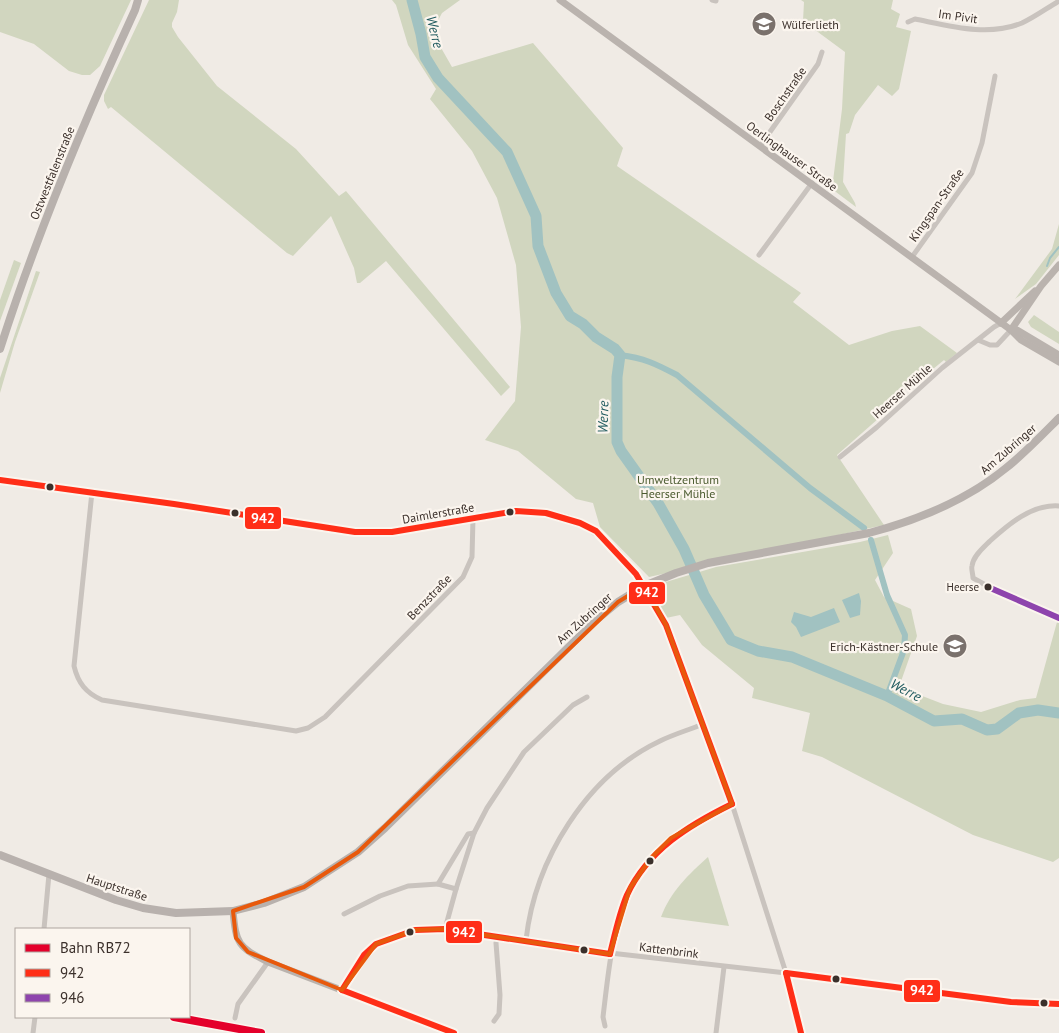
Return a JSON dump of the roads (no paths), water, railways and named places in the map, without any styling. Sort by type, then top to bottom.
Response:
[{"type":"main road","name":"Ostwestfalenstraße","points":[[0,349],[28,267],[74,146],[138,0]]},
{"type":"main road","name":"Ostwestfalenstraße","points":[[135,10],[142,0]]},
{"type":"main road","name":"Am Zubringer","points":[[233,911],[264,903],[304,887],[358,852],[385,828],[595,621],[618,602],[644,586],[676,573],[708,564],[869,533],[926,514],[963,497],[985,484],[1018,457],[1059,418]]},
{"type":"main road","name":"Hauptstraße","points":[[0,855],[116,900],[143,908],[176,913],[233,911]]},
{"type":"street","name":"Oerlinghauser Straße","points":[[560,0],[1001,322],[1021,340],[1059,362]]},
{"type":"street","name":"Im Pivit","points":[[908,22],[915,19],[967,29],[988,30],[1022,23],[1059,1]]},
{"type":"street","name":"Boschstraße","points":[[760,146],[818,64],[822,52]]},
{"type":"street","name":"Kingspan-Straße","points":[[912,257],[972,173],[982,144],[995,76]]},
{"type":"street","points":[[759,255],[812,183]]},
{"type":"street","points":[[978,340],[990,345],[997,345],[1011,330],[1041,286],[1059,265]]},
{"type":"street","points":[[1001,322],[1041,286]]},
{"type":"street","name":"Heerser Mühle","points":[[840,457],[877,428],[942,368],[1001,322]]},
{"type":"street","name":"Oerlinghauser Straße","points":[[1011,330],[1017,330],[1059,355]]},
{"type":"street","name":"Daimlerstraße","points":[[0,480],[355,532],[392,532],[504,512],[535,511],[580,523],[596,532],[636,574],[644,586]]},
{"type":"street","name":"Benzstraße","points":[[92,492],[74,666],[77,678],[82,686],[95,697],[112,702],[296,731],[308,728],[325,717],[463,577],[472,557],[473,518]]},
{"type":"street","points":[[1059,506],[1037,509],[1016,520],[980,551],[972,566],[973,578],[988,587],[1059,618]]},
{"type":"street","points":[[644,586],[666,625],[704,724],[732,804],[786,973],[801,1033]]},
{"type":"street","points":[[445,929],[474,833],[487,808],[524,752],[573,705],[587,698]]},
{"type":"street","points":[[526,940],[534,898],[544,868],[565,828],[584,803],[627,762],[660,741],[704,724]]},
{"type":"street","points":[[605,1026],[603,1017],[610,954],[618,920],[630,888],[651,858],[671,838],[700,819],[732,804]]},
{"type":"street","points":[[438,884],[468,834],[474,833]]},
{"type":"street","points":[[44,928],[49,874]]},
{"type":"street","points":[[344,914],[380,896],[408,886],[438,884],[456,889]]},
{"type":"street","points":[[233,911],[236,938],[248,952],[268,962],[454,1033]]},
{"type":"street","name":"Kattenbrink","points":[[342,990],[364,955],[376,944],[406,932],[445,929],[610,954],[786,973],[1011,1002],[1059,1004]]},
{"type":"street","points":[[494,1021],[499,1014],[500,995],[497,937]]},
{"type":"street","points":[[235,1018],[238,1004],[268,962]]},
{"type":"street","points":[[716,1033],[724,967]]},
{"type":"street","points":[[34,1033],[35,1018]]},
{"type":"water","points":[[859,593],[861,601],[860,615],[850,618],[842,600]]},
{"type":"water","points":[[834,608],[840,622],[801,637],[791,622],[794,612],[811,617]]},
{"type":"waterway","name":"Werre","points":[[412,0],[425,57],[438,78],[507,152],[536,216],[538,246],[556,293],[570,316],[583,324],[596,337],[615,349],[620,355],[617,377],[617,442],[621,451],[658,503],[684,549],[704,595],[731,640],[758,651],[792,657],[887,696],[934,721],[962,719],[987,730],[997,729],[1019,713],[1038,710],[1059,713]]},
{"type":"waterway","points":[[1047,266],[1050,258],[1059,247]]},
{"type":"waterway","points":[[620,355],[650,362],[677,375],[810,488],[864,528]]},
{"type":"waterway","points":[[871,540],[887,595],[905,635],[904,650],[887,696]]},
{"type":"rail line","name":"RB72","points":[[179,1018],[261,1033]]},
{"type":"place","name":"Wülferlieth","points":[[764,24]]},
{"type":"place","name":"Heerse","points":[[988,587]]},
{"type":"place","name":"Erich-Kästner-Schule","points":[[955,646]]},
{"type":"park label","name":"Umweltzentrum Heerser Mühle","points":[[678,486]]}]
